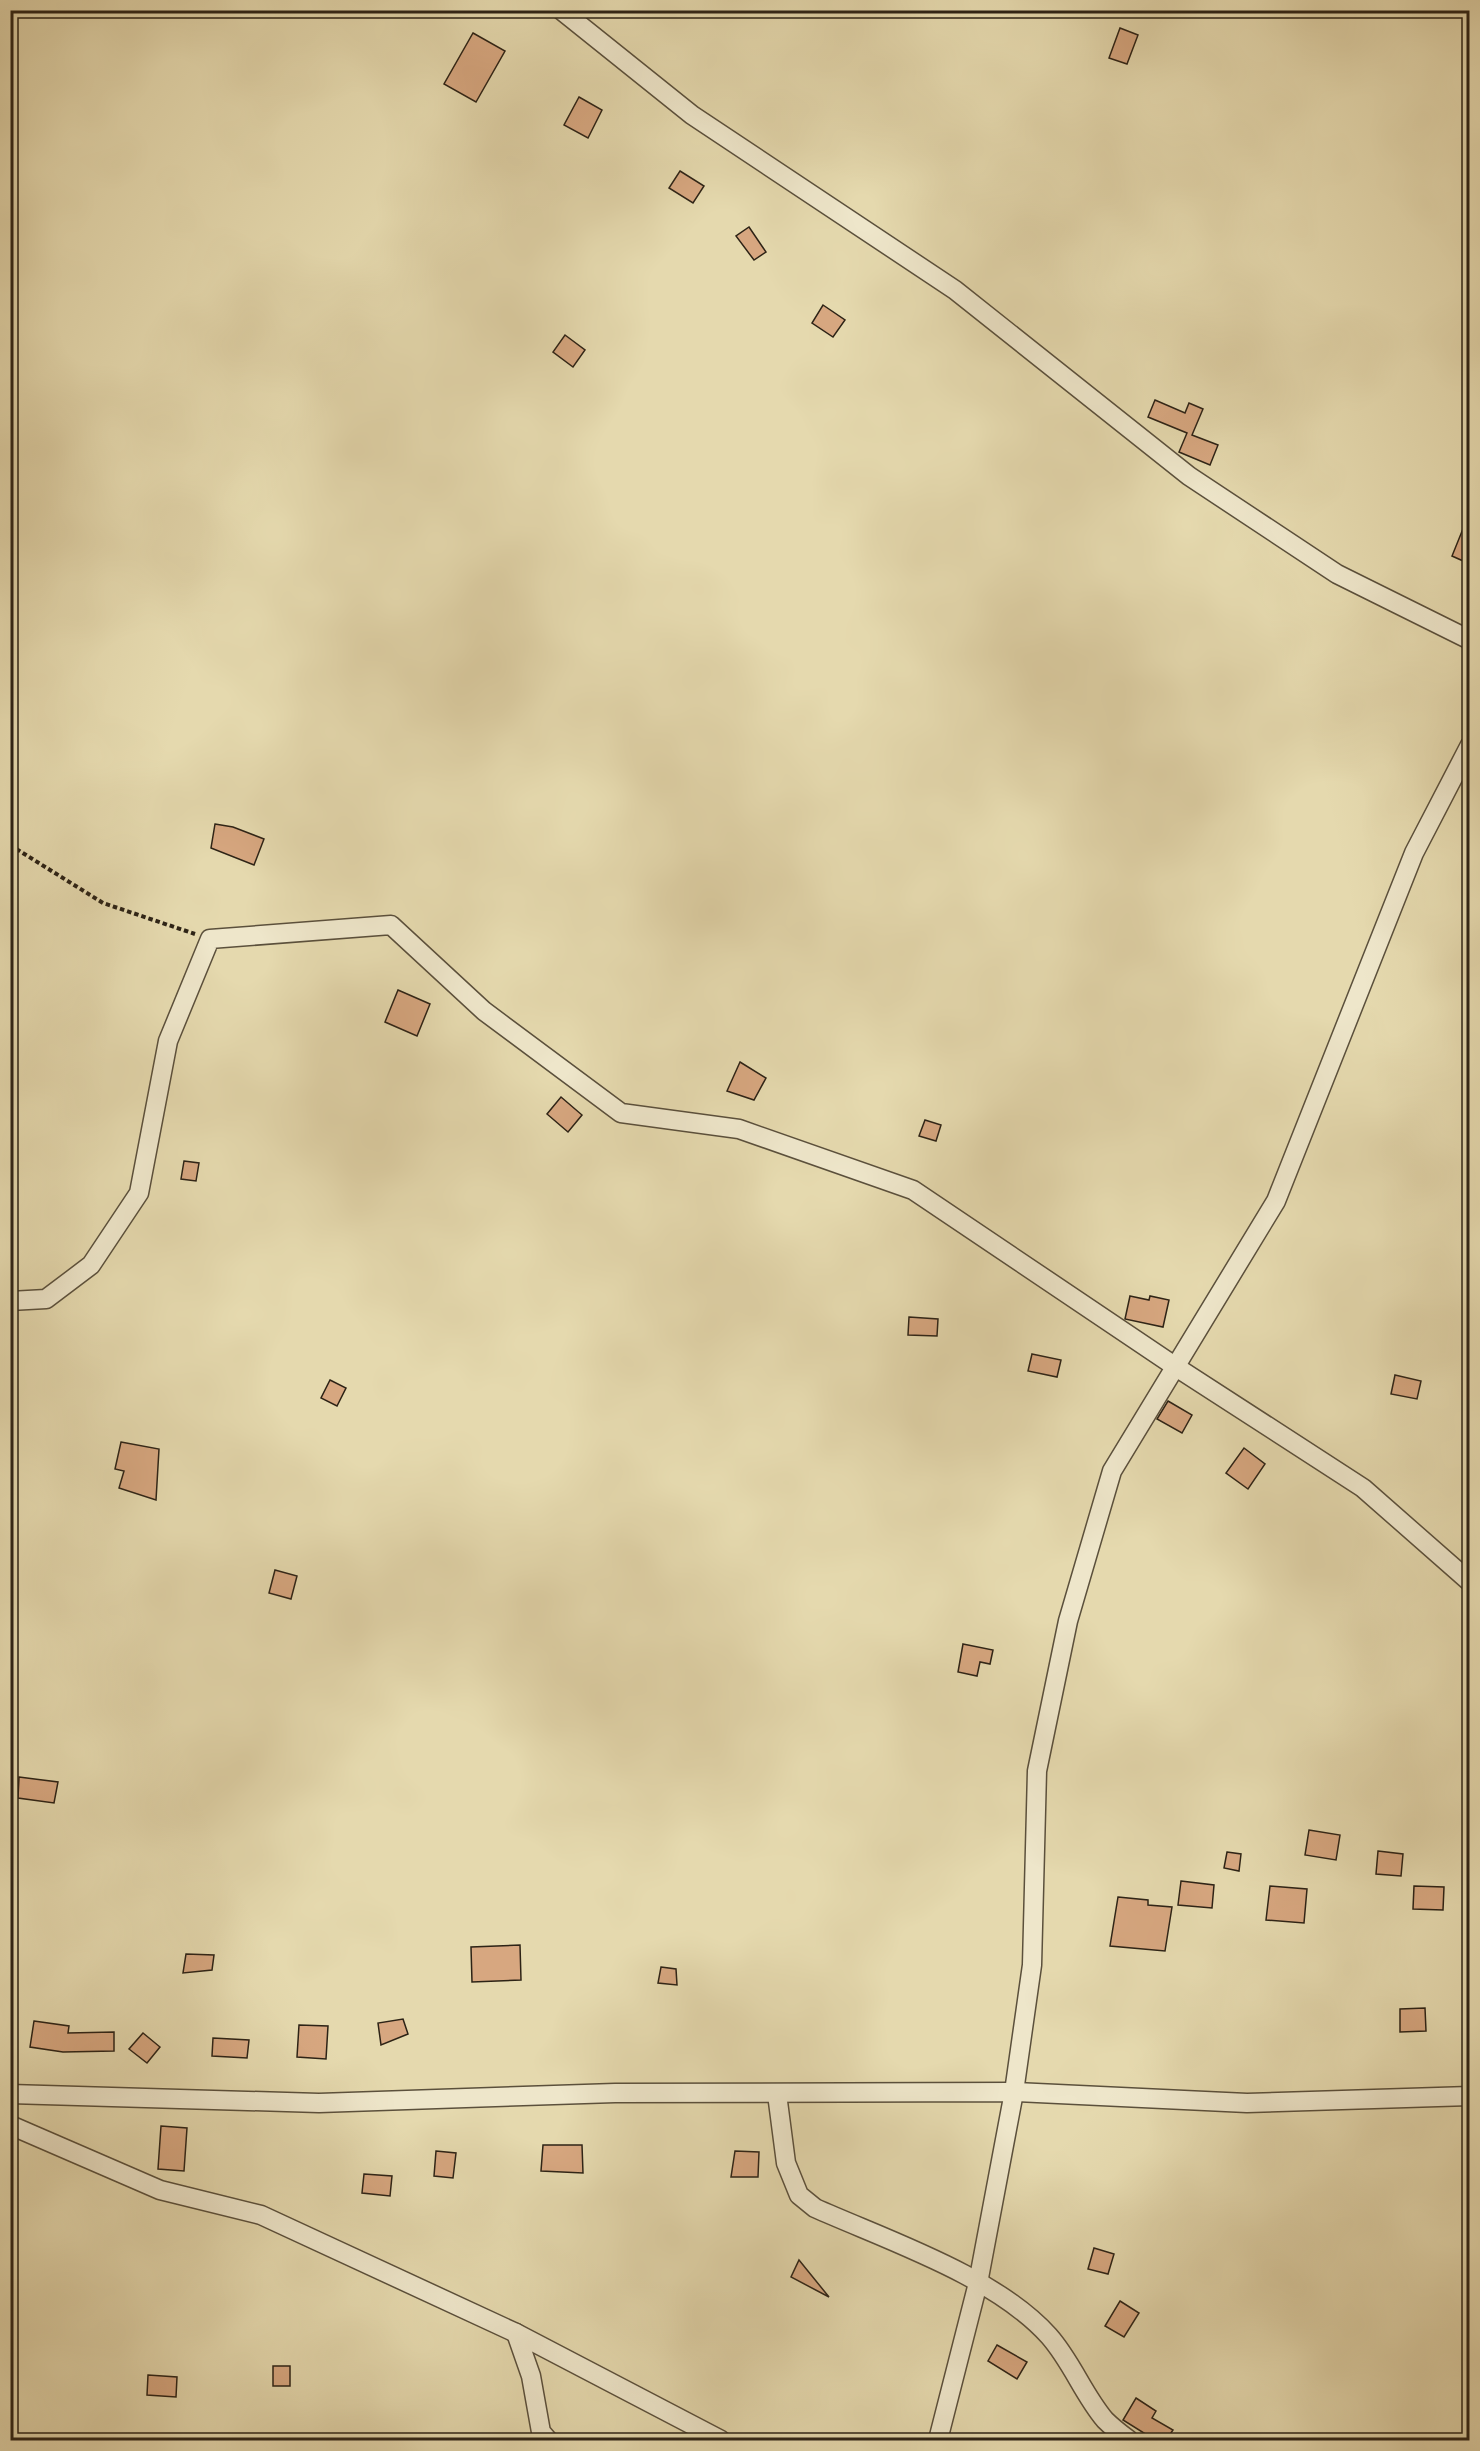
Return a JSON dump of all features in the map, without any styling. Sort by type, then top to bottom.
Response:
[{"type":"street","points":[[561,10],[692,115],[955,290],[1189,476],[1337,574],[1470,640]]},
{"type":"street","points":[[938,2440],[978,2283],[1014,2092],[1032,1965],[1037,1772],[1068,1621],[1112,1471],[1276,1201],[1414,853],[1470,745]]},
{"type":"street","points":[[10,1301],[46,1299],[91,1265],[139,1193],[168,1041],[210,939],[391,926],[484,1011],[621,1113],[739,1129],[913,1190],[1176,1367],[1363,1488],[1470,1582]]},
{"type":"street","points":[[10,2094],[319,2103],[615,2093],[1014,2092],[1247,2103],[1470,2096]]},
{"type":"street","points":[[777,2094],[786,2163],[799,2195],[815,2208],[950,2268],[1007,2299],[1049,2336],[1070,2363],[1095,2406],[1107,2421],[1129,2440]]},
{"type":"street","points":[[10,2125],[160,2190],[261,2215],[596,2373],[721,2440]]},
{"type":"street","points":[[516,2334],[531,2376],[541,2432],[548,2440]]},
{"type":"path","points":[[10,845],[103,903],[210,939]]},
{"type":"building","points":[[1120,28],[1138,35],[1127,64],[1109,58]]},
{"type":"building","points":[[473,33],[505,51],[476,102],[444,84]]},
{"type":"building","points":[[579,97],[602,110],[588,138],[564,125]]},
{"type":"building","points":[[680,171],[704,186],[693,203],[669,188]]},
{"type":"building","points":[[749,227],[766,252],[754,260],[736,236]]},
{"type":"building","points":[[823,305],[845,320],[833,337],[812,323]]},
{"type":"building","points":[[565,335],[585,350],[573,367],[553,352]]},
{"type":"building","points":[[1155,400],[1185,413],[1189,403],[1203,409],[1192,435],[1218,445],[1210,465],[1179,452],[1187,433],[1148,417]]},
{"type":"building","points":[[1470,514],[1470,564],[1452,556]]},
{"type":"building","points":[[215,824],[233,827],[264,839],[254,865],[211,848]]},
{"type":"building","points":[[398,990],[430,1004],[417,1036],[385,1022]]},
{"type":"building","points":[[740,1062],[766,1078],[754,1100],[727,1091]]},
{"type":"building","points":[[561,1097],[582,1115],[568,1132],[547,1114]]},
{"type":"building","points":[[925,1120],[941,1125],[936,1141],[919,1136]]},
{"type":"building","points":[[184,1161],[199,1163],[196,1181],[181,1179]]},
{"type":"building","points":[[1130,1296],[1149,1300],[1150,1296],[1169,1300],[1163,1327],[1125,1319]]},
{"type":"building","points":[[909,1317],[938,1319],[937,1336],[908,1335]]},
{"type":"building","points":[[1032,1354],[1061,1360],[1057,1377],[1028,1371]]},
{"type":"building","points":[[1395,1375],[1421,1381],[1417,1399],[1391,1394]]},
{"type":"building","points":[[330,1380],[346,1388],[337,1406],[321,1398]]},
{"type":"building","points":[[1168,1401],[1192,1415],[1182,1433],[1157,1419]]},
{"type":"building","points":[[121,1442],[159,1449],[156,1500],[119,1488],[124,1471],[115,1469]]},
{"type":"building","points":[[1244,1448],[1265,1464],[1248,1489],[1226,1473]]},
{"type":"building","points":[[275,1570],[297,1576],[291,1599],[269,1593]]},
{"type":"building","points":[[963,1644],[993,1650],[990,1664],[980,1662],[977,1676],[958,1672]]},
{"type":"building","points":[[19,1777],[58,1782],[54,1803],[18,1798]]},
{"type":"building","points":[[1309,1830],[1340,1835],[1336,1860],[1305,1855]]},
{"type":"building","points":[[1378,1851],[1403,1854],[1401,1876],[1376,1874]]},
{"type":"building","points":[[1227,1852],[1241,1854],[1239,1871],[1224,1868]]},
{"type":"building","points":[[1181,1881],[1214,1885],[1212,1908],[1178,1905]]},
{"type":"building","points":[[1270,1886],[1307,1889],[1304,1923],[1266,1920]]},
{"type":"building","points":[[1414,1886],[1444,1887],[1443,1910],[1413,1909]]},
{"type":"building","points":[[1118,1897],[1148,1900],[1148,1905],[1172,1907],[1165,1951],[1110,1946]]},
{"type":"building","points":[[520,1945],[521,1980],[472,1982],[471,1947]]},
{"type":"building","points":[[186,1954],[214,1955],[212,1970],[183,1973]]},
{"type":"building","points":[[661,1967],[676,1969],[677,1985],[658,1983]]},
{"type":"building","points":[[1425,2008],[1426,2031],[1400,2032],[1400,2009]]},
{"type":"building","points":[[403,2019],[408,2034],[381,2045],[378,2023]]},
{"type":"building","points":[[34,2021],[69,2026],[68,2033],[114,2032],[114,2051],[63,2052],[30,2047]]},
{"type":"building","points":[[299,2025],[328,2026],[326,2059],[297,2057]]},
{"type":"building","points":[[143,2033],[160,2047],[147,2063],[129,2049]]},
{"type":"building","points":[[213,2038],[249,2040],[247,2058],[212,2056]]},
{"type":"building","points":[[161,2126],[187,2128],[184,2171],[158,2169]]},
{"type":"building","points":[[543,2145],[582,2145],[583,2173],[541,2171]]},
{"type":"building","points":[[436,2151],[456,2153],[453,2178],[434,2176]]},
{"type":"building","points":[[735,2151],[759,2152],[758,2177],[731,2177]]},
{"type":"building","points":[[364,2174],[392,2176],[390,2196],[362,2193]]},
{"type":"building","points":[[1094,2248],[1114,2254],[1108,2274],[1088,2269]]},
{"type":"building","points":[[799,2260],[829,2297],[791,2277]]},
{"type":"building","points":[[1120,2301],[1139,2313],[1124,2337],[1105,2326]]},
{"type":"building","points":[[997,2345],[1027,2362],[1017,2379],[988,2361]]},
{"type":"building","points":[[273,2366],[290,2366],[290,2386],[273,2386]]},
{"type":"building","points":[[148,2375],[177,2377],[176,2397],[147,2395]]},
{"type":"building","points":[[1136,2398],[1156,2411],[1152,2418],[1173,2430],[1166,2440],[1155,2440],[1123,2420]]}]
